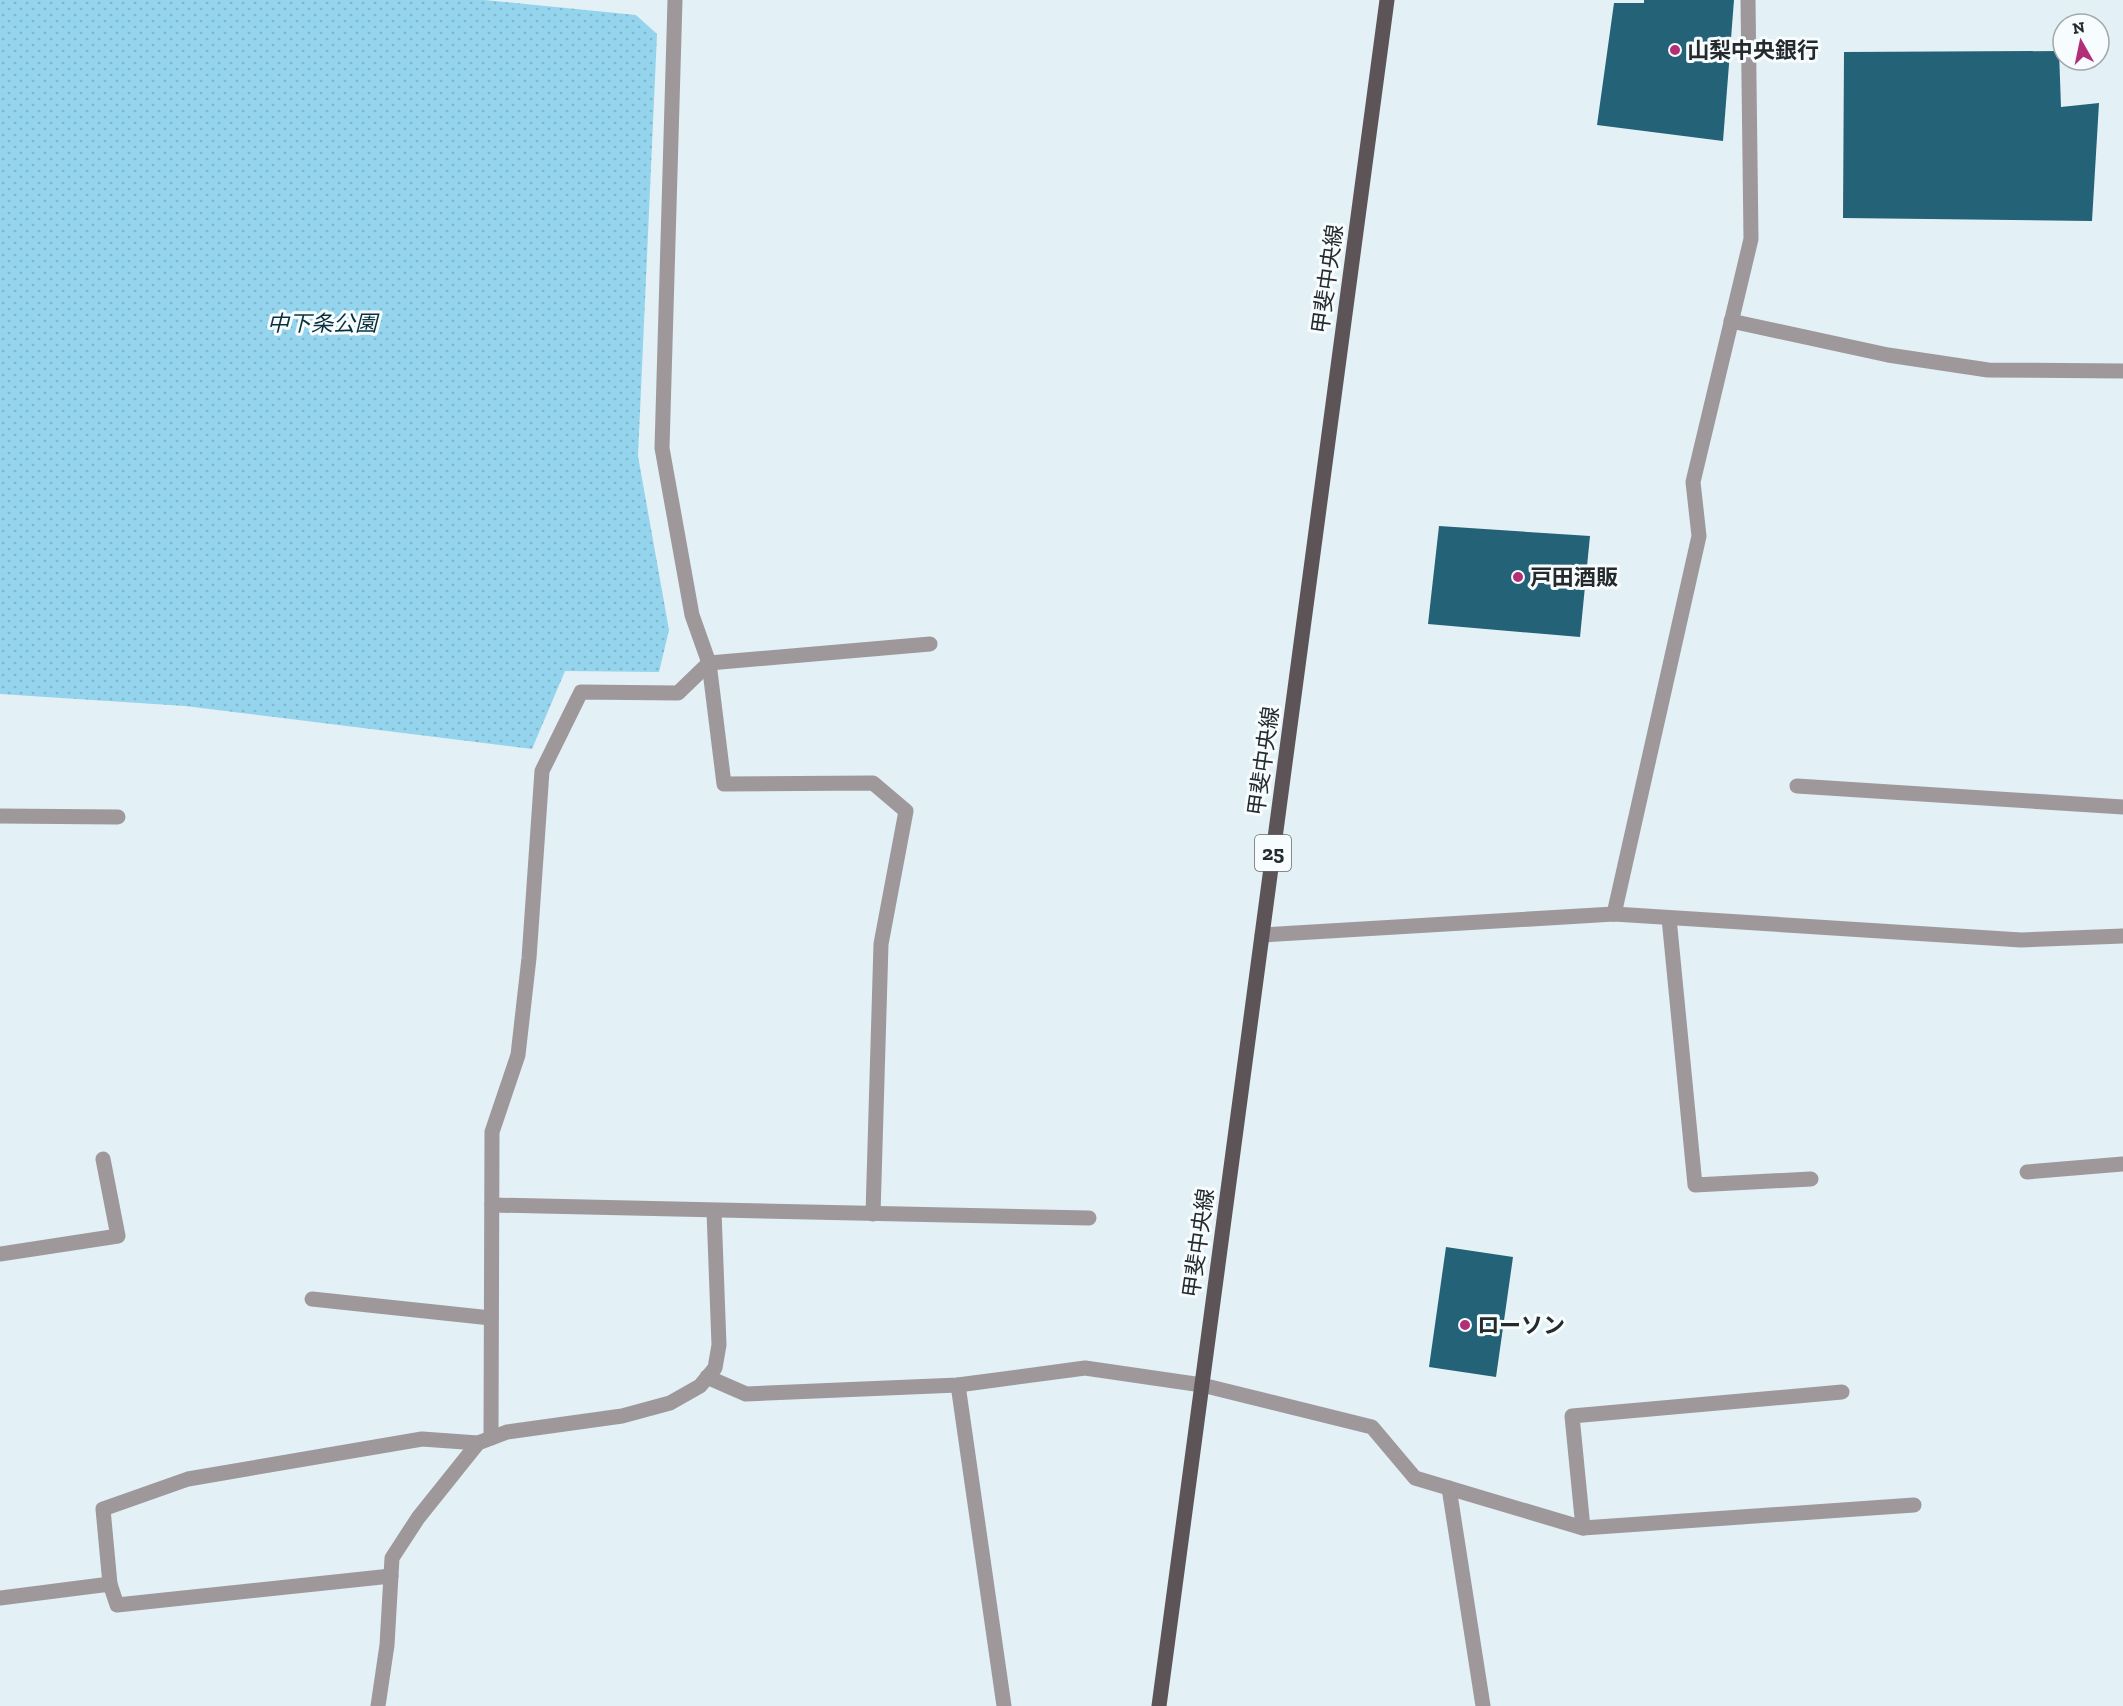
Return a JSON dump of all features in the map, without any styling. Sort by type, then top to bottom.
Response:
[{"type":"main road","name":"甲斐中央線","points":[[1159,1706],[1388,0]]},
{"type":"street","points":[[675,0],[662,448],[692,615],[709,663],[724,784],[873,783],[906,811],[881,944],[873,1214]]},
{"type":"street","points":[[1614,914],[1699,536],[1693,482],[1751,239],[1748,0]]},
{"type":"street","points":[[1731,321],[1888,355],[1988,370],[2123,371]]},
{"type":"street","points":[[378,1706],[387,1646],[392,1558],[418,1518],[484,1441],[491,1318],[492,1132],[518,1055],[530,958],[543,771],[581,692],[678,693],[709,663],[930,644]]},
{"type":"street","points":[[1797,786],[2123,807]]},
{"type":"street","points":[[0,816],[118,817]]},
{"type":"street","points":[[1262,934],[1614,914],[2021,940],[2123,936]]},
{"type":"street","points":[[1669,918],[1695,1185],[1810,1179]]},
{"type":"street","points":[[0,1254],[118,1236],[104,1159]]},
{"type":"street","points":[[2027,1172],[2123,1164]]},
{"type":"street","points":[[492,1205],[1089,1218]]},
{"type":"street","points":[[391,1576],[117,1605],[110,1584],[103,1509],[188,1479],[422,1439],[484,1441],[507,1432],[622,1416],[670,1403],[700,1386],[715,1368],[719,1345],[714,1211]]},
{"type":"street","points":[[312,1299],[491,1318]]},
{"type":"street","points":[[707,1377],[746,1394],[958,1385],[1085,1368],[1202,1385],[1372,1426],[1415,1478],[1583,1528],[1914,1505]]},
{"type":"street","points":[[958,1385],[1004,1706]]},
{"type":"street","points":[[1583,1528],[1572,1416],[1842,1392]]},
{"type":"street","points":[[1449,1488],[1483,1706]]},
{"type":"street","points":[[0,1598],[110,1584]]},
{"type":"green space","name":"中下条公園","points":[[0,0],[484,0],[636,15],[657,34],[638,456],[669,630],[659,672],[565,671],[532,749],[185,706],[0,694]]},
{"type":"building","points":[[1644,0],[1734,0],[1723,141],[1597,125],[1614,3],[1644,3]]},
{"type":"building","points":[[2051,51],[2051,72],[2060,72],[2061,107],[2099,103],[2092,221],[1843,218],[1844,52]]},
{"type":"building","points":[[1439,526],[1590,536],[1580,637],[1428,624]]},
{"type":"building","points":[[1446,1247],[1513,1257],[1496,1377],[1429,1367]]},
{"type":"place","name":"山梨中央銀行","points":[[1675,50]]},
{"type":"place","name":"戸田酒販","points":[[1518,577]]},
{"type":"place","name":"ローソン","points":[[1465,1325]]}]
